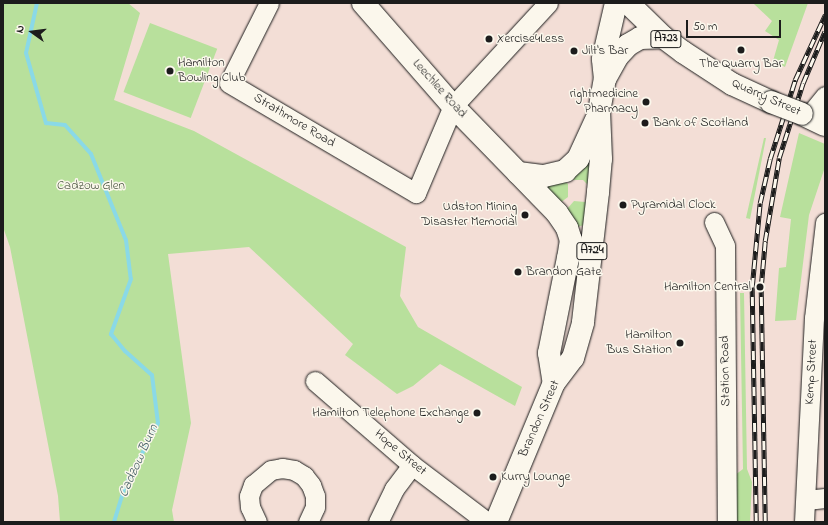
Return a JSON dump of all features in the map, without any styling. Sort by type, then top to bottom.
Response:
[{"type":"main road","name":"Leechlee Road","points":[[363,3],[453,106],[557,213],[571,240],[548,353],[554,383]]},
{"type":"main road","name":"Brandon Street","points":[[496,522],[554,383],[573,358],[583,322],[601,159],[599,112],[605,79],[603,59],[616,3]]},
{"type":"main road","name":"Quarry Street","points":[[628,3],[663,37],[732,84],[771,102],[812,118]]},
{"type":"main road","name":"Quarry Street","points":[[642,3],[710,69]]},
{"type":"main road","name":"Brandon Street","points":[[605,79],[617,57],[628,45],[640,38],[663,37]]},
{"type":"main road","points":[[518,173],[544,176],[565,171],[578,159],[599,112]]},
{"type":"street","name":"Strathmore Road","points":[[269,3],[229,82],[416,193],[453,106]]},
{"type":"street","points":[[453,106],[548,3]]},
{"type":"street","points":[[812,118],[825,96]]},
{"type":"street","name":"Station Road","points":[[714,222],[725,246],[727,522]]},
{"type":"street","name":"Kemp Street","points":[[804,522],[814,318],[825,223]]},
{"type":"street","name":"Hope Street","points":[[315,381],[412,465],[487,522]]},
{"type":"street","points":[[378,522],[394,489],[412,465]]},
{"type":"street","points":[[257,522],[250,507],[249,496],[253,485],[271,470],[282,468],[304,476],[311,485],[315,496],[315,507],[308,522]]},
{"type":"street","points":[[806,500],[825,498]]},
{"type":"green space","name":"Cadzow Glen","points":[[3,3],[128,3],[140,13],[114,100],[194,131],[406,247],[400,296],[418,327],[522,387],[515,406],[440,364],[413,386],[397,394],[345,355],[353,344],[249,247],[168,254],[191,423],[172,510],[174,522],[60,522],[58,496],[10,247],[3,227]]},
{"type":"green space","points":[[808,3],[785,67],[773,61],[779,40],[765,31],[772,21],[754,4]]},
{"type":"green space","name":"Hamilton Bowling Club","points":[[150,23],[217,49],[191,118],[123,92]]},
{"type":"green space","points":[[799,133],[825,144],[825,167],[809,215],[796,320],[775,321],[779,268],[786,267],[791,219],[780,217]]},
{"type":"green space","points":[[764,138],[766,138],[750,219],[746,218]]},
{"type":"green space","points":[[590,159],[590,187],[583,180],[574,180],[572,177]]},
{"type":"green space","points":[[563,180],[568,184],[568,197],[560,203],[544,185]]},
{"type":"green space","points":[[588,198],[588,224],[573,228],[567,209],[574,201],[585,202]]},
{"type":"green space","points":[[740,293],[744,293],[747,469],[752,482],[750,522],[734,522],[735,475],[743,469]]},
{"type":"waterway","name":"Cadzow Burn","points":[[37,3],[26,53],[46,123],[65,125],[91,154],[126,240],[131,279],[111,334],[125,351],[152,375],[158,423],[125,486],[114,522]]},
{"type":"railway","points":[[756,522],[752,287],[760,203],[770,159],[795,80],[825,15]]},
{"type":"railway","points":[[765,522],[761,287],[765,241],[779,158],[803,83],[825,31]]},
{"type":"place","name":"Xercise4Less","points":[[489,39]]},
{"type":"place","name":"The Quarry Bar","points":[[741,50]]},
{"type":"place","name":"Jilt's Bar","points":[[574,51]]},
{"type":"place","name":"Hamilton Bowling Club","points":[[170,71]]},
{"type":"place","name":"rightmedicine Pharmacy","points":[[646,102]]},
{"type":"place","name":"Bank of Scotland","points":[[645,123]]},
{"type":"place","name":"Pyramidal Clock","points":[[623,205]]},
{"type":"place","name":"Udston Mining Disaster Memorial","points":[[525,215]]},
{"type":"place","name":"Brandon Gate","points":[[518,272]]},
{"type":"place","name":"Hamilton Central","points":[[760,287]]},
{"type":"place","name":"Hamilton Bus Station","points":[[680,343]]},
{"type":"place","name":"Hamilton Telephone Exchange","points":[[477,413]]},
{"type":"place","name":"Kurry Lounge","points":[[493,477]]}]
